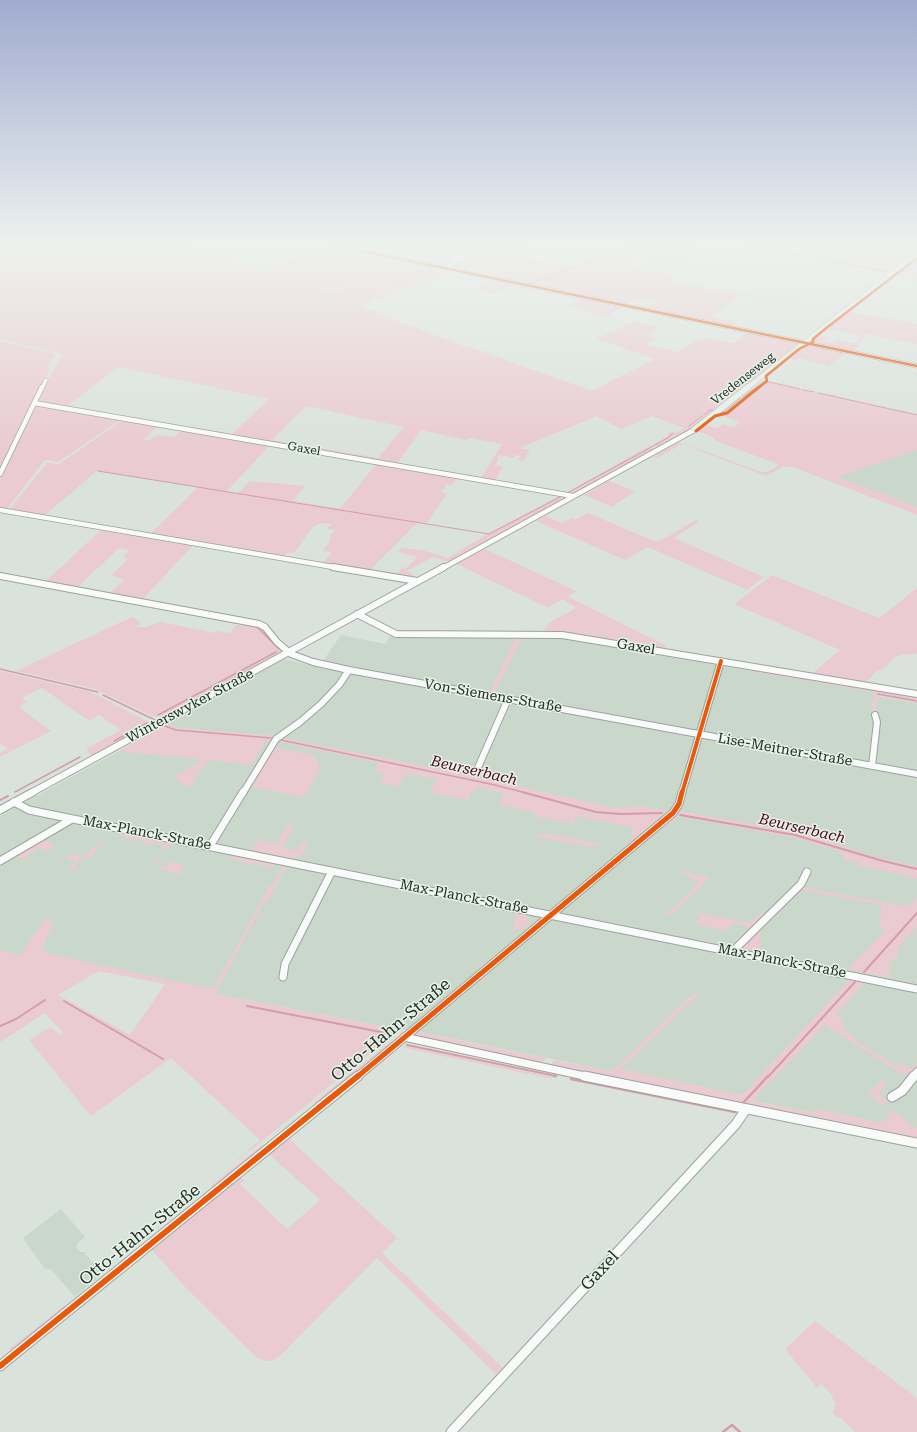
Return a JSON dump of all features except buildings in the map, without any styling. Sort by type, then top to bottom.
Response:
[{"type":"main road","name":"Vredenseweg","points":[[694,430],[844,312]]},
{"type":"street","points":[[654,312],[917,366]]},
{"type":"street","points":[[0,474],[46,380]]},
{"type":"street","name":"Gaxel","points":[[34,403],[573,496]]},
{"type":"street","name":"Winterswyker Straße","points":[[0,810],[694,430]]},
{"type":"street","points":[[0,510],[417,581]]},
{"type":"street","points":[[0,576],[259,624],[265,627],[277,642],[288,652]]},
{"type":"street","name":"Gaxel","points":[[357,614],[396,634],[556,634],[917,694]]},
{"type":"street","name":"Von-Siemens-Straße","points":[[288,652],[313,662],[349,670],[699,734]]},
{"type":"street","name":"Otto-Hahn-Straße","points":[[0,1366],[404,1037],[673,814],[679,804],[721,661]]},
{"type":"street","points":[[210,846],[276,739],[300,722],[324,701],[339,685],[349,670]]},
{"type":"street","points":[[476,772],[508,698]]},
{"type":"street","name":"Lise-Meitner-Straße","points":[[872,766],[877,722],[875,715]]},
{"type":"street","name":"Lise-Meitner-Straße","points":[[699,734],[917,774]]},
{"type":"street","name":"Max-Planck-Straße","points":[[14,802],[29,810],[72,819],[917,989]]},
{"type":"street","points":[[0,861],[72,819]]},
{"type":"street","points":[[283,977],[285,964],[332,871]]},
{"type":"street","points":[[733,951],[801,884],[808,872]]},
{"type":"street","points":[[404,1037],[746,1109],[917,1143]]},
{"type":"street","points":[[892,1097],[902,1091],[917,1072]]},
{"type":"street","name":"Gaxel","points":[[450,1432],[736,1124],[746,1109]]},
{"type":"shaded area","points":[[0,312],[374,312],[467,347],[592,391],[655,359],[595,338],[638,321],[660,328],[648,335],[656,338],[646,345],[679,352],[692,342],[707,338],[733,343],[749,332],[800,343],[689,432],[678,435],[680,437],[660,447],[652,445],[668,437],[668,432],[676,433],[684,428],[652,416],[621,429],[597,416],[520,448],[530,450],[523,461],[518,460],[521,456],[515,455],[513,458],[499,455],[495,465],[503,467],[495,480],[481,478],[502,444],[470,438],[465,440],[421,430],[397,464],[159,423],[161,422],[232,434],[269,399],[118,367],[66,407],[36,402],[62,354],[0,339]],"holes":[[[306,406],[404,427],[378,458],[272,440]]]},
{"type":"shaded area","points":[[587,312],[614,312],[605,318]]},
{"type":"shaded area","points":[[659,312],[717,312],[710,317],[737,322],[731,327]]},
{"type":"shaded area","points":[[846,312],[850,312],[917,324],[917,344],[867,334],[853,352],[807,342],[817,335],[829,337],[825,341],[833,343],[836,340],[856,343],[862,336],[826,328]]},
{"type":"shaded area","points":[[0,341],[55,354],[48,367],[50,368],[0,470]]},
{"type":"shaded area","points":[[810,345],[845,353],[829,366],[800,358],[796,361],[789,358],[801,349]]},
{"type":"shaded area","points":[[768,381],[917,414],[917,450],[837,477],[917,507],[917,515],[793,467],[783,467],[766,476],[682,444],[657,458],[653,457],[678,443],[681,443],[761,472],[768,472],[776,467],[778,465],[777,464],[714,440],[715,438],[697,431],[705,425],[717,428],[723,424],[734,427],[740,422],[719,415],[727,413]]},
{"type":"shaded area","points":[[35,404],[120,420],[58,462],[45,460],[6,510],[0,509],[0,478]]},
{"type":"shaded area","points":[[123,420],[159,425],[143,440],[149,440],[157,435],[174,437],[183,429],[271,444],[226,492],[237,494],[250,481],[305,486],[293,501],[340,509],[377,463],[458,477],[452,485],[447,484],[441,492],[447,494],[427,523],[418,522],[370,570],[323,563],[332,552],[323,551],[330,541],[330,536],[335,530],[327,529],[331,524],[320,523],[311,529],[295,552],[287,553],[284,556],[150,534],[198,487],[97,471],[44,516],[9,510],[47,463],[59,464]]},
{"type":"shaded area","points":[[649,446],[655,449],[573,494],[566,493]]},
{"type":"shaded area","points":[[917,450],[917,507],[837,477]]},
{"type":"shaded area","points":[[609,481],[635,491],[612,507],[584,495]]},
{"type":"shaded area","points":[[561,495],[569,496],[449,562],[433,557],[407,571],[413,574],[412,579],[395,576],[403,567],[405,569],[417,557],[398,552],[401,548],[422,550],[448,558],[489,533]]},
{"type":"shaded area","points":[[588,513],[656,542],[696,520],[700,521],[674,538],[764,577],[747,590],[648,547],[625,560],[536,521],[545,516],[562,523],[571,518],[575,520]]},
{"type":"shaded area","points":[[103,528],[195,543],[142,600],[109,594],[124,580],[111,575],[128,559],[123,557],[129,550],[119,548],[78,587],[45,582]]},
{"type":"shaded area","points":[[485,549],[576,591],[568,597],[667,646],[662,649],[545,633],[543,631],[549,623],[576,608],[563,599],[548,608],[457,564]]},
{"type":"shaded area","points":[[772,575],[879,618],[917,588],[917,654],[900,655],[895,657],[886,667],[876,672],[864,684],[810,675],[840,650],[734,604]]},
{"type":"shaded area","points":[[132,617],[141,624],[135,627],[146,627],[161,622],[214,633],[216,631],[230,633],[236,625],[242,626],[246,622],[259,625],[283,651],[165,716],[152,716],[95,689],[16,671]]},
{"type":"shaded area","points":[[341,635],[385,644],[390,636],[554,636],[629,647],[628,650],[874,692],[874,696],[917,703],[917,1132],[816,1109],[812,1113],[417,1031],[403,1030],[267,1004],[0,951],[0,816],[121,750],[266,741],[274,736],[179,728],[166,724],[284,659],[339,672],[342,667],[323,661]]},
{"type":"shaded area","points":[[517,635],[523,635],[494,694],[489,694]]},
{"type":"shaded area","points":[[749,668],[917,696],[917,703],[878,696],[876,710],[872,711],[874,692],[748,671]]},
{"type":"shaded area","points":[[0,671],[91,692],[152,724],[93,756],[88,753],[87,748],[121,730],[99,715],[89,721],[42,688],[22,698],[27,702],[19,707],[51,731],[0,757],[0,753],[8,749],[0,743]]},
{"type":"shaded area","points":[[166,724],[179,728],[275,736],[270,741],[265,741],[252,765],[208,760],[189,788],[173,777],[203,760],[119,751]]},
{"type":"shaded area","points":[[282,738],[460,773],[615,808],[642,806],[666,810],[662,816],[630,841],[633,827],[576,816],[574,824],[534,816],[535,812],[499,805],[503,793],[477,787],[475,791],[471,791],[468,800],[430,793],[436,779],[406,774],[399,786],[380,782],[385,773],[375,771],[378,763],[278,741]]},
{"type":"shaded area","points":[[279,748],[313,755],[316,758],[320,768],[304,797],[250,787],[273,749]]},
{"type":"shaded area","points":[[679,811],[794,832],[821,839],[879,858],[917,866],[917,879],[859,866],[859,863],[844,860],[844,855],[839,853],[840,851],[795,838],[679,816],[664,828],[663,825]]},
{"type":"shaded area","points":[[288,823],[294,825],[282,848],[297,851],[302,842],[309,843],[303,854],[294,859],[252,850],[258,840],[277,844]]},
{"type":"shaded area","points":[[121,833],[170,842],[171,844],[168,849],[162,848],[163,845],[152,843],[150,846],[146,845],[147,842],[135,840],[131,842],[133,839],[119,835],[116,837]]},
{"type":"shaded area","points":[[538,833],[599,843],[598,846],[593,845],[593,847],[537,837]]},
{"type":"shaded area","points":[[42,839],[55,846],[47,852],[38,848],[24,859],[11,856]]},
{"type":"shaded area","points":[[103,840],[91,858],[86,856],[74,866],[80,870],[79,871],[68,868],[75,862],[66,858],[72,853],[81,858]]},
{"type":"shaded area","points":[[233,855],[273,862],[274,865],[271,870],[269,870],[271,867],[261,865],[258,868],[259,865],[250,863],[248,866],[248,863],[231,859],[228,862]]},
{"type":"shaded area","points":[[158,860],[161,860],[158,865],[166,867],[169,862],[184,865],[181,869],[184,870],[182,874],[161,869],[163,867],[155,865]]},
{"type":"shaded area","points":[[283,864],[286,866],[269,899],[266,899],[215,994],[402,1030],[364,1058],[225,1171],[260,1140],[171,1058],[91,1116],[29,1040],[51,1027],[59,1035],[63,1033],[45,1013],[0,1042],[0,951],[20,955],[45,918],[54,920],[43,947],[44,951],[47,953],[183,983],[214,988],[268,888],[268,885],[272,886],[282,868],[280,866]],"holes":[[[99,971],[165,984],[130,1035],[58,995]]]},
{"type":"shaded area","points":[[678,871],[711,877],[669,916],[666,914],[699,883]]},
{"type":"shaded area","points":[[804,887],[903,906],[909,905],[917,897],[917,927],[898,947],[897,960],[893,959],[893,962],[889,962],[890,978],[848,969],[885,931],[880,928],[881,905],[801,890]]},
{"type":"shaded area","points":[[513,911],[525,913],[529,919],[529,924],[522,930],[512,929],[517,914],[512,913]]},
{"type":"shaded area","points":[[697,913],[750,923],[750,919],[756,919],[756,914],[764,914],[750,928],[736,923],[726,931],[694,924],[700,918],[697,916]]},
{"type":"shaded area","points":[[756,933],[761,934],[759,952],[742,948]]},
{"type":"shaded area","points":[[850,979],[866,982],[835,1015],[842,1019],[845,1031],[854,1037],[853,1039],[896,1066],[898,1064],[902,1064],[912,1069],[917,1063],[917,1068],[913,1073],[902,1074],[825,1025],[752,1101],[812,1113],[816,1109],[882,1123],[892,1110],[917,1129],[917,1141],[553,1067],[552,1064],[553,1060],[612,1071],[695,992],[698,995],[620,1069],[742,1095]]},
{"type":"shaded area","points":[[417,1031],[546,1058],[544,1061],[538,1062],[416,1038],[414,1035]]},
{"type":"shaded area","points":[[390,1042],[391,1043],[316,1105],[313,1103]]},
{"type":"shaded area","points":[[406,1046],[553,1077],[552,1079],[405,1048]]},
{"type":"shaded area","points":[[882,1080],[887,1083],[878,1093],[887,1100],[883,1105],[868,1095]]},
{"type":"shaded area","points":[[287,1137],[397,1238],[382,1253],[502,1367],[496,1374],[377,1258],[281,1355],[273,1361],[266,1361],[256,1357],[188,1290],[151,1249],[239,1177],[245,1180],[240,1184],[287,1229],[320,1200],[271,1156],[270,1151]]},
{"type":"shaded area","points":[[261,1146],[263,1147],[213,1188],[211,1186]]},
{"type":"shaded area","points":[[61,1209],[85,1237],[76,1247],[80,1252],[87,1252],[85,1254],[103,1273],[75,1297],[51,1269],[45,1269],[23,1238]]},
{"type":"shaded area","points":[[73,1301],[11,1351],[9,1349],[64,1306]]},
{"type":"shaded area","points":[[815,1321],[917,1398],[917,1432],[855,1432],[840,1417],[836,1417],[833,1413],[836,1404],[832,1398],[833,1396],[821,1384],[817,1388],[785,1349]]},
{"type":"waterway","points":[[743,397],[765,381]]},
{"type":"waterway","points":[[769,382],[800,389]]},
{"type":"waterway","points":[[803,390],[814,392]]},
{"type":"waterway","points":[[818,393],[917,415]]},
{"type":"waterway","points":[[720,412],[724,412],[741,398]]},
{"type":"waterway","points":[[704,415],[710,410],[715,411]]},
{"type":"waterway","points":[[689,426],[702,416]]},
{"type":"waterway","points":[[567,493],[648,449],[669,437],[673,433]]},
{"type":"waterway","points":[[98,471],[489,534],[562,496]]},
{"type":"waterway","points":[[256,626],[279,649]]},
{"type":"waterway","points":[[158,715],[276,652]]},
{"type":"waterway","name":"Beurserbach","points":[[0,669],[98,692]]},
{"type":"waterway","points":[[878,694],[917,701]]},
{"type":"waterway","name":"Beurserbach","points":[[103,695],[155,720]]},
{"type":"waterway","points":[[114,741],[147,723]]},
{"type":"waterway","name":"Beurserbach","points":[[165,726],[176,730],[271,738]]},
{"type":"waterway","name":"Beurserbach","points":[[281,740],[495,785],[526,793]]},
{"type":"waterway","points":[[15,792],[80,757]]},
{"type":"waterway","name":"Beurserbach","points":[[522,792],[596,812],[620,814],[662,813]]},
{"type":"waterway","points":[[0,800],[8,796]]},
{"type":"waterway","name":"Beurserbach","points":[[680,815],[795,835],[883,861],[917,869]]},
{"type":"waterway","points":[[864,972],[917,913]]},
{"type":"waterway","points":[[768,1077],[855,982]]},
{"type":"waterway","points":[[0,1026],[16,1019],[45,1000]]},
{"type":"waterway","points":[[64,1001],[163,1059]]},
{"type":"waterway","points":[[247,1006],[391,1034]]},
{"type":"waterway","points":[[407,1045],[556,1076],[554,1076]]},
{"type":"waterway","points":[[743,1103],[768,1076]]},
{"type":"waterway","points":[[571,1079],[735,1112]]},
{"type":"waterway","points":[[723,1432],[732,1425],[740,1432]]},
{"type":"cycle path","points":[[656,312],[917,366]]},
{"type":"cycle path","points":[[696,431],[715,416],[727,413],[767,381],[766,376],[799,349],[813,342],[813,339],[847,312]]},
{"type":"cycle path","points":[[0,1366],[332,1097],[673,813],[679,804],[721,661]]}]
